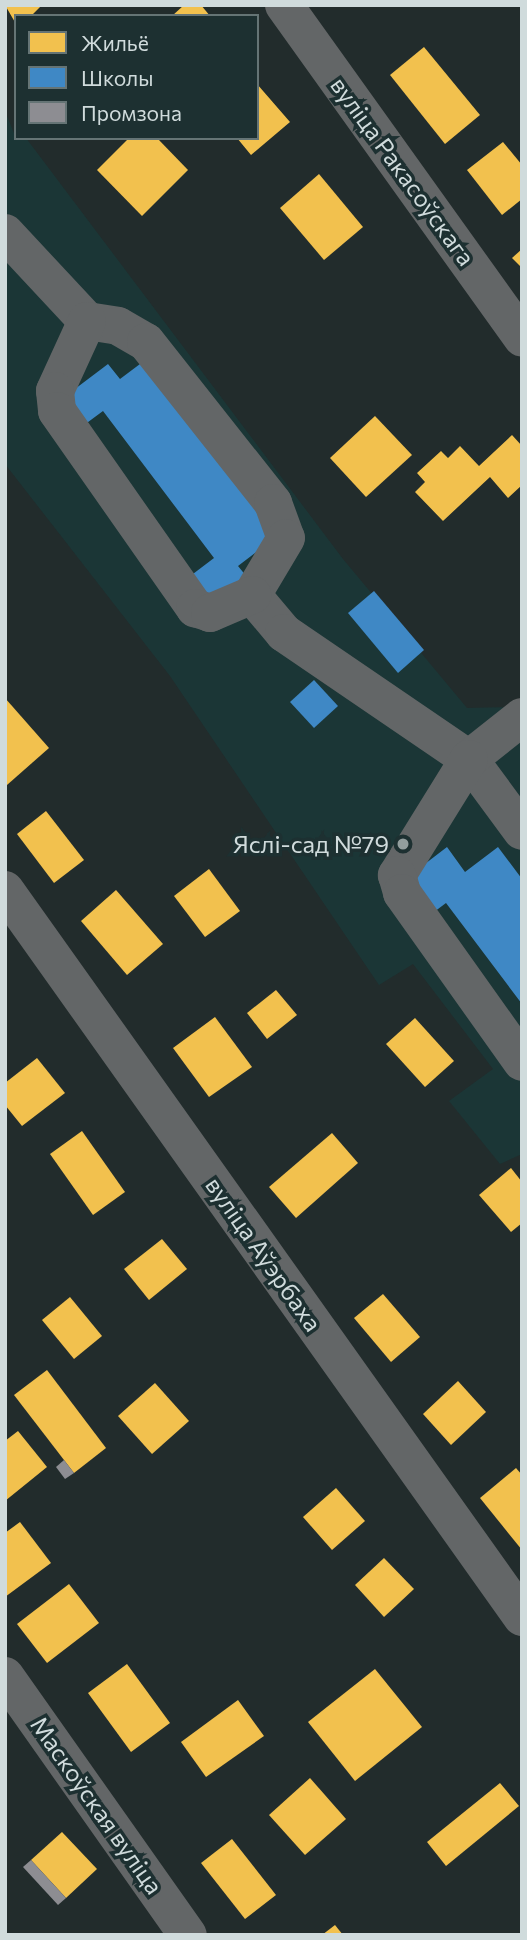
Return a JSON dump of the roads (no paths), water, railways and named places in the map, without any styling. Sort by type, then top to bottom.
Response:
[{"type":"street","name":"вуліца Ракасоўскага","points":[[284,5],[522,338]]},
{"type":"street","points":[[5,233],[87,321],[118,326],[146,342],[273,503],[286,538],[252,595],[210,613],[195,608],[57,411],[55,391],[87,321]]},
{"type":"street","points":[[252,595],[323,664],[469,760],[522,831]]},
{"type":"street","points":[[522,717],[469,760],[397,883],[522,1062]]},
{"type":"street","name":"вуліца Аўэрбаха","points":[[5,890],[522,1617]]},
{"type":"street","name":"Маскоўская вуліца","points":[[5,1676],[188,1935]]},
{"type":"place","name":"Яслі-сад №79","points":[[403,844]]}]
